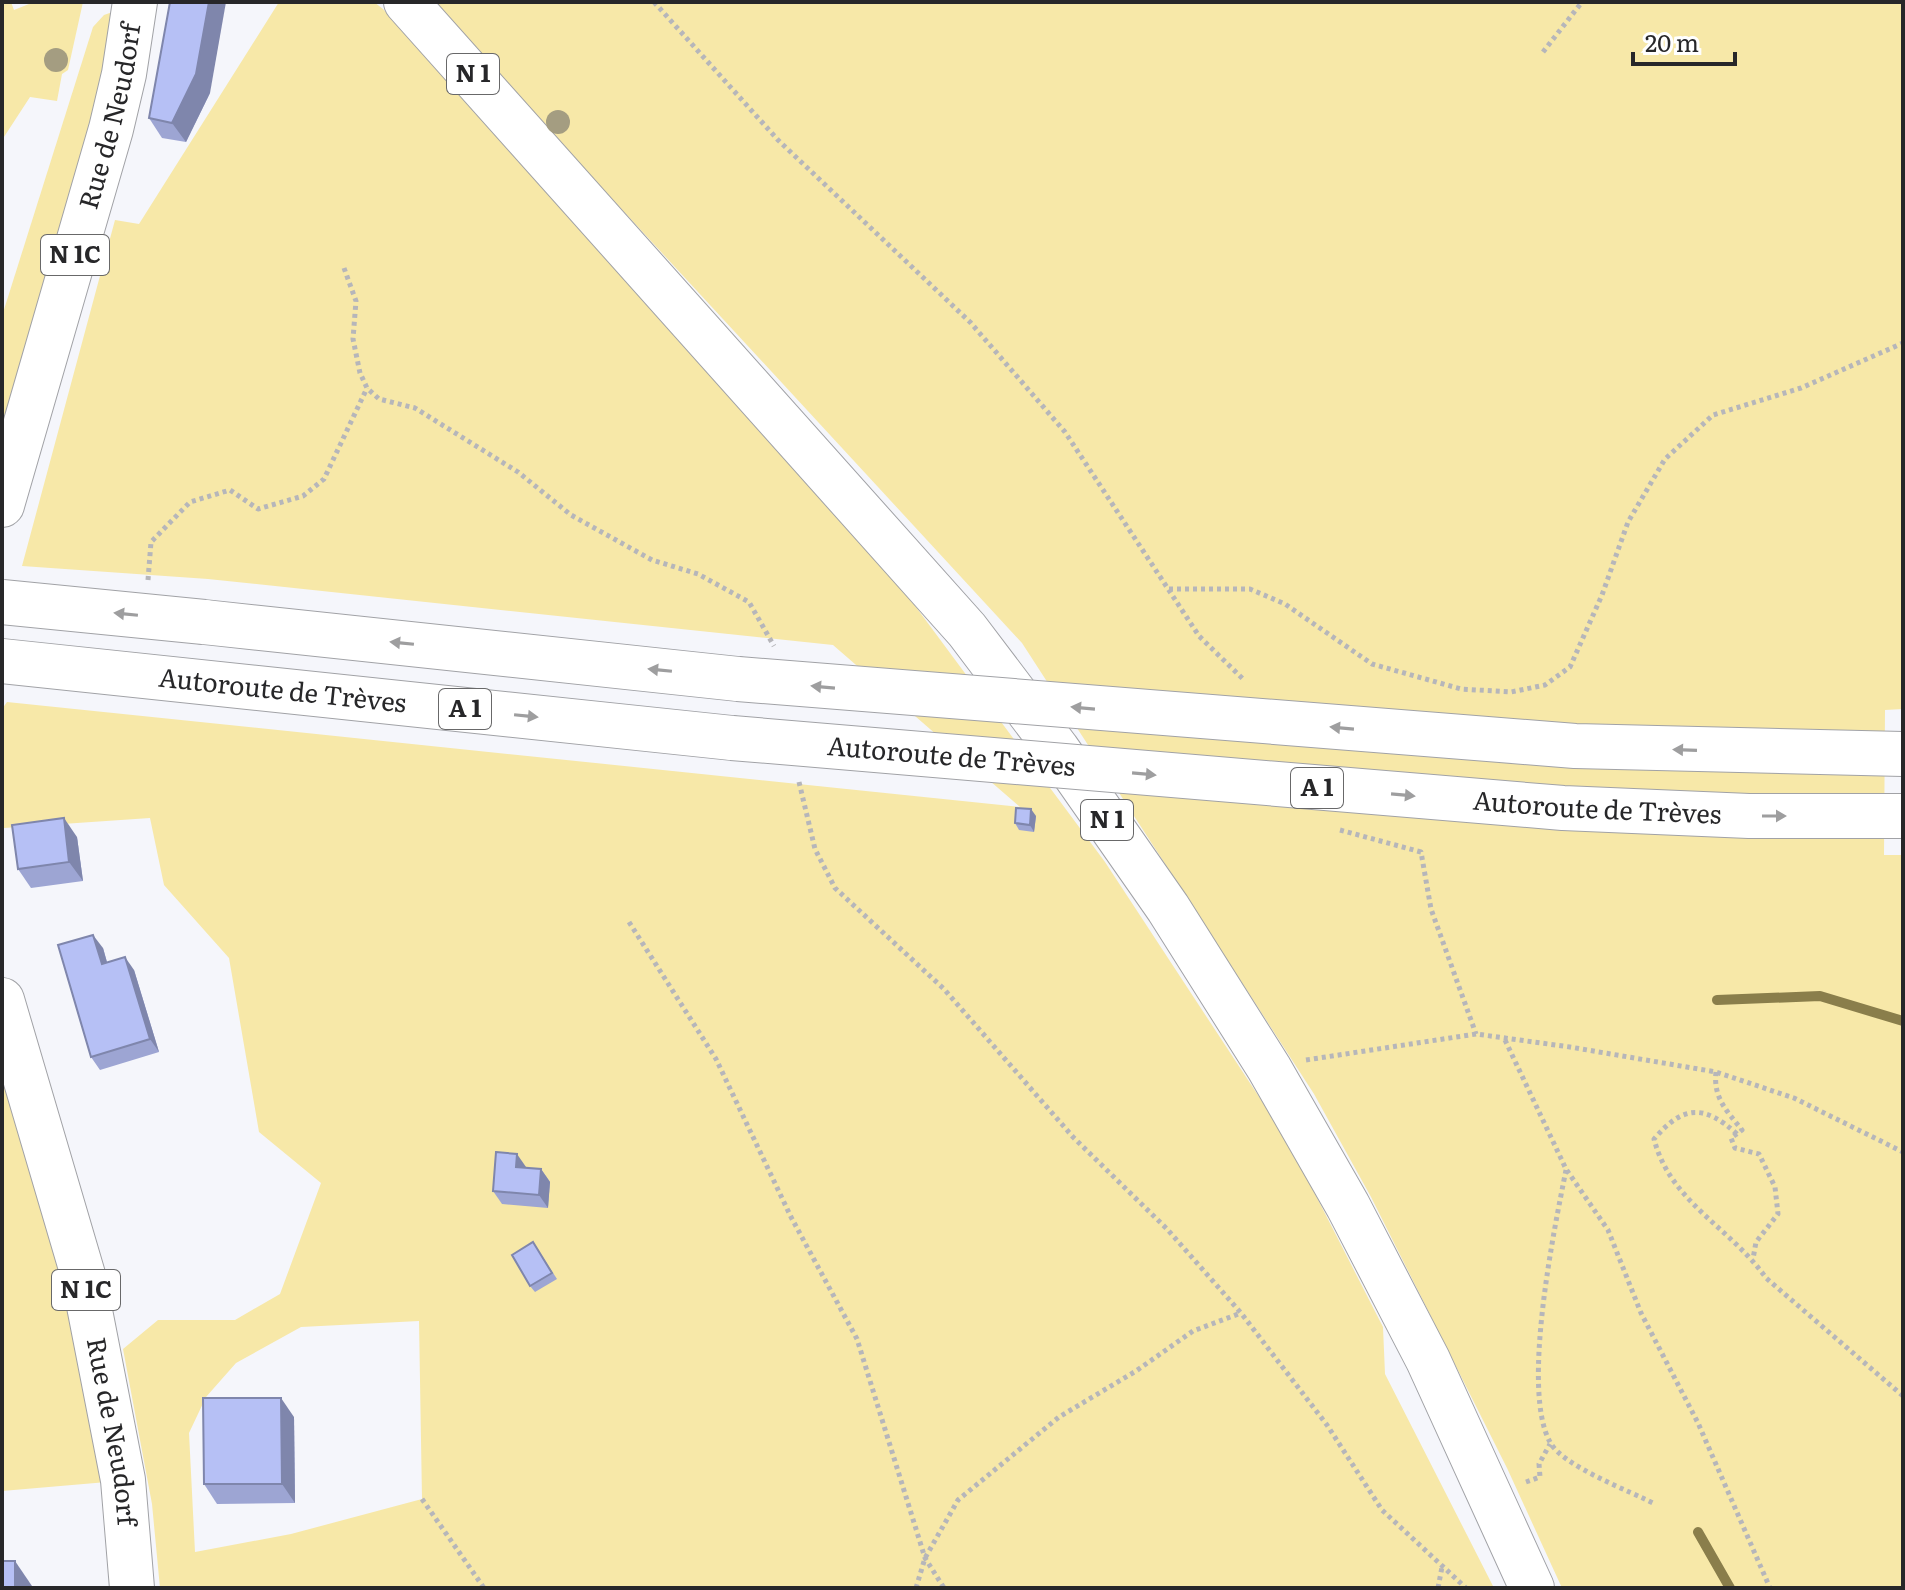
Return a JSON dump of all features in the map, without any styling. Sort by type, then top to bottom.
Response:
[{"type":"main road","name":"Rue de Neudorf","points":[[2,505],[111,129],[124,74],[135,2]]},
{"type":"main road","name":"N 1","points":[[406,2],[540,148],[967,630],[1057,749],[1168,908],[1269,1068],[1348,1206],[1428,1360],[1532,1588]]},
{"type":"main road","name":"A 1","points":[[2,602],[738,679],[1575,746],[1903,754]]},
{"type":"main road","name":"Autoroute de Trèves","points":[[2,661],[732,738],[1563,808],[1749,816],[1903,816]]},
{"type":"main road","name":"Rue de Neudorf","points":[[2,1000],[83,1275],[123,1480],[132,1588]]},
{"type":"path","points":[[654,2],[778,140],[970,322],[1065,432],[1199,636],[1248,683]]},
{"type":"path","points":[[1543,52],[1582,2]]},
{"type":"path","points":[[344,268],[356,301],[353,339],[367,388],[379,399],[415,408],[518,472],[571,515],[652,560],[698,574]]},
{"type":"path","points":[[1169,589],[1250,589],[1285,604],[1372,664],[1461,689],[1511,692],[1545,685],[1570,667],[1602,595],[1628,522],[1665,459],[1713,415],[1801,388],[1903,343]]},
{"type":"path","points":[[147,588],[151,542],[190,502],[230,490],[258,509],[303,496],[324,479],[367,388]]},
{"type":"path","points":[[799,786],[815,849],[835,888],[944,989],[1073,1137],[1167,1229],[1241,1313],[1327,1425],[1382,1510],[1466,1588]]},
{"type":"path","points":[[1421,852],[1431,909],[1476,1034]]},
{"type":"path","points":[[629,922],[716,1059],[791,1217],[857,1339],[925,1558],[944,1588]]},
{"type":"path","points":[[1269,1068],[1359,1050],[1476,1034],[1716,1072],[1794,1098],[1903,1152]]},
{"type":"path","points":[[1505,1040],[1566,1169],[1608,1230],[1641,1313],[1698,1423],[1770,1588]]},
{"type":"path","points":[[1716,1072],[1714,1089],[1742,1130],[1731,1138],[1735,1148],[1759,1154],[1775,1187],[1778,1214],[1756,1242],[1753,1260]]},
{"type":"path","points":[[1737,1134],[1722,1121],[1692,1112],[1684,1113],[1666,1125],[1654,1139],[1659,1157],[1692,1206],[1753,1260],[1766,1278],[1903,1396]]},
{"type":"path","points":[[1566,1169],[1549,1254],[1537,1402],[1550,1444],[1570,1460],[1655,1504]]},
{"type":"path","points":[[916,1588],[925,1558],[958,1500],[1059,1417],[1136,1371],[1193,1331],[1241,1313]]},
{"type":"path","points":[[422,1499],[484,1588]]},
{"type":"path","points":[[1438,1588],[1442,1567]]},
{"type":"shaded area","points":[[2,2],[11,2],[14,10],[34,2],[83,2],[68,70],[62,74],[57,101],[30,97],[2,140]]},
{"type":"shaded area","points":[[279,2],[374,2],[383,9],[498,127],[503,143],[890,572],[1105,862],[1288,1141],[1383,1327],[1385,1374],[1494,1588],[160,1588],[152,1504],[123,1349],[158,1320],[235,1320],[280,1294],[321,1183],[259,1132],[229,958],[164,885],[150,818],[4,828],[2,709],[7,702],[1020,807],[833,645],[208,579],[22,566],[115,220],[139,224]],"holes":[[[419,1321],[422,1499],[291,1534],[195,1552],[189,1433],[206,1397],[236,1363],[301,1327]]]},
{"type":"shaded area","points":[[423,2],[1903,2],[1903,709],[1885,710],[1884,855],[1903,855],[1903,1588],[1562,1588],[1507,1468],[1371,1197],[1314,1094],[1022,643],[554,136]]},
{"type":"shaded area","points":[[118,10],[2,505],[2,316],[93,27],[104,15]]},
{"type":"shaded area","points":[[2,1075],[66,1282],[107,1482],[2,1491]]},
{"type":"building","points":[[170,2],[209,2],[196,74],[172,123],[149,118]]},
{"type":"building","points":[[1016,808],[1031,809],[1030,825],[1015,823]]},
{"type":"building","points":[[64,818],[69,862],[18,869],[12,825]]},
{"type":"building","points":[[93,935],[102,964],[125,957],[150,1039],[91,1057],[58,945]]},
{"type":"building","points":[[496,1152],[517,1154],[516,1167],[541,1169],[539,1195],[493,1191]]},
{"type":"building","points":[[533,1242],[552,1273],[530,1286],[512,1255]]},
{"type":"building","points":[[203,1398],[281,1398],[282,1484],[204,1484]]},
{"type":"building","points":[[2,1561],[15,1561],[15,1588],[2,1588]]},
{"type":"waterway","points":[[1717,1000],[1820,996],[1903,1021]]},
{"type":"waterway","points":[[1698,1532],[1730,1588]]}]
